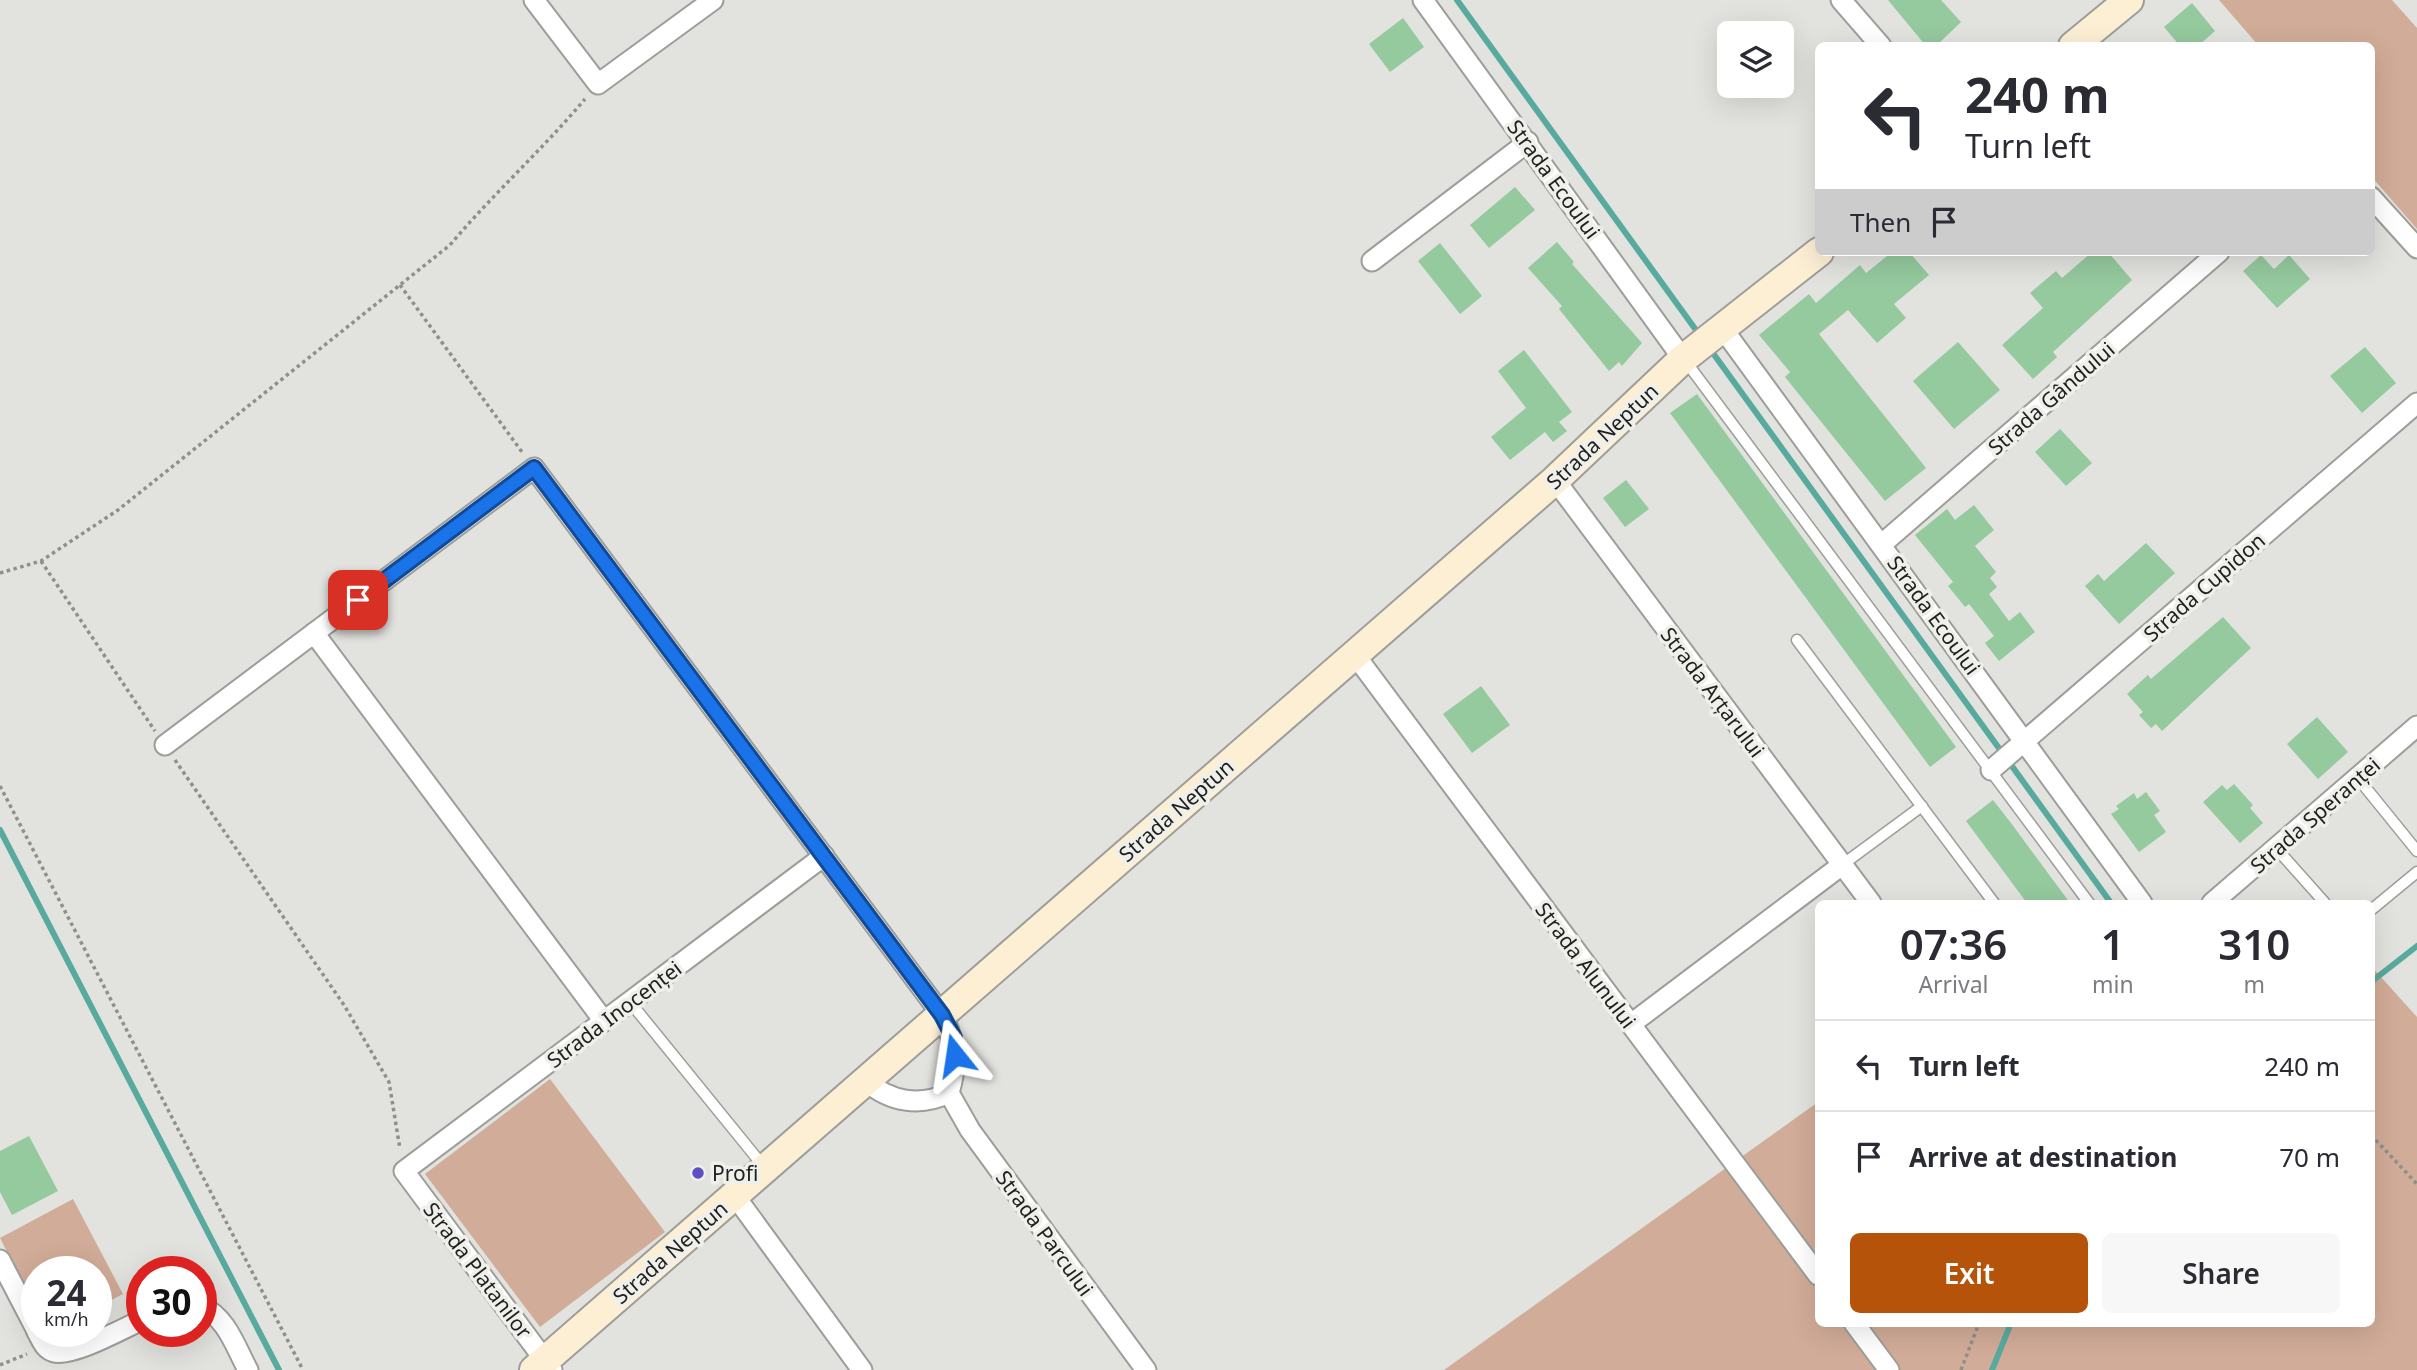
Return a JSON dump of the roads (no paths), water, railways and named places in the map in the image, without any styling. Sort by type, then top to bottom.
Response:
[{"type":"street","points":[[534,0],[598,84],[713,0]]},
{"type":"street","name":"Strada Ecoului","points":[[1423,0],[1528,142],[1882,544],[2022,744],[2140,900]]},
{"type":"street","points":[[1841,0],[1878,42]]},
{"type":"street","points":[[2078,42],[2129,0]]},
{"type":"street","points":[[1373,261],[1528,142]]},
{"type":"street","points":[[2375,201],[2417,248]]},
{"type":"street","name":"Strada Neptun","points":[[544,1367],[765,1169],[1555,481],[1704,344],[1815,255]]},
{"type":"street","name":"Strada Gândului","points":[[1882,544],[2214,256]]},
{"type":"street","name":"Strada Cupidon","points":[[1996,766],[2417,403]]},
{"type":"street","points":[[165,745],[534,468],[942,1015],[954,1038],[955,1072],[948,1093],[931,1101],[904,1100],[878,1091],[866,1081]]},
{"type":"street","name":"Strada Arțarului","points":[[1555,481],[1869,900]]},
{"type":"street","points":[[314,633],[604,1021]]},
{"type":"street","name":"Strada Alunului","points":[[1355,655],[1815,1271]]},
{"type":"street","name":"Strada Speranței","points":[[2215,900],[2417,726]]},
{"type":"street","name":"Strada Inocenței","points":[[404,1171],[824,856]]},
{"type":"street","points":[[1631,1024],[1843,865]]},
{"type":"street","name":"Strada Parcului","points":[[948,1093],[970,1130],[1146,1370]]},
{"type":"street","name":"Strada Platanilor","points":[[404,1171],[544,1367]]},
{"type":"street","points":[[735,1196],[862,1370]]},
{"type":"street","points":[[0,1260],[21,1300]]},
{"type":"street","points":[[217,1314],[247,1370]]},
{"type":"street","points":[[1857,1327],[1889,1370]]},
{"type":"street","points":[[50,1347],[56,1353],[69,1352],[80,1347]]},
{"type":"lane","points":[[1704,344],[2087,900]]},
{"type":"lane","points":[[1797,640],[1992,900]]},
{"type":"lane","points":[[2357,778],[2417,850]]},
{"type":"lane","points":[[1843,865],[1922,806]]},
{"type":"lane","points":[[2276,848],[2322,900]]},
{"type":"lane","points":[[2375,907],[2417,872]]},
{"type":"lane","points":[[630,1002],[765,1169]]},
{"type":"waterway","points":[[1457,0],[1701,337]]},
{"type":"waterway","points":[[1710,349],[2109,900]]},
{"type":"waterway","points":[[0,830],[279,1370]]},
{"type":"waterway","points":[[2375,979],[2417,946]]},
{"type":"waterway","points":[[1992,1370],[2009,1327]]},
{"type":"place","name":"Profi","points":[[698,1173]]}]
